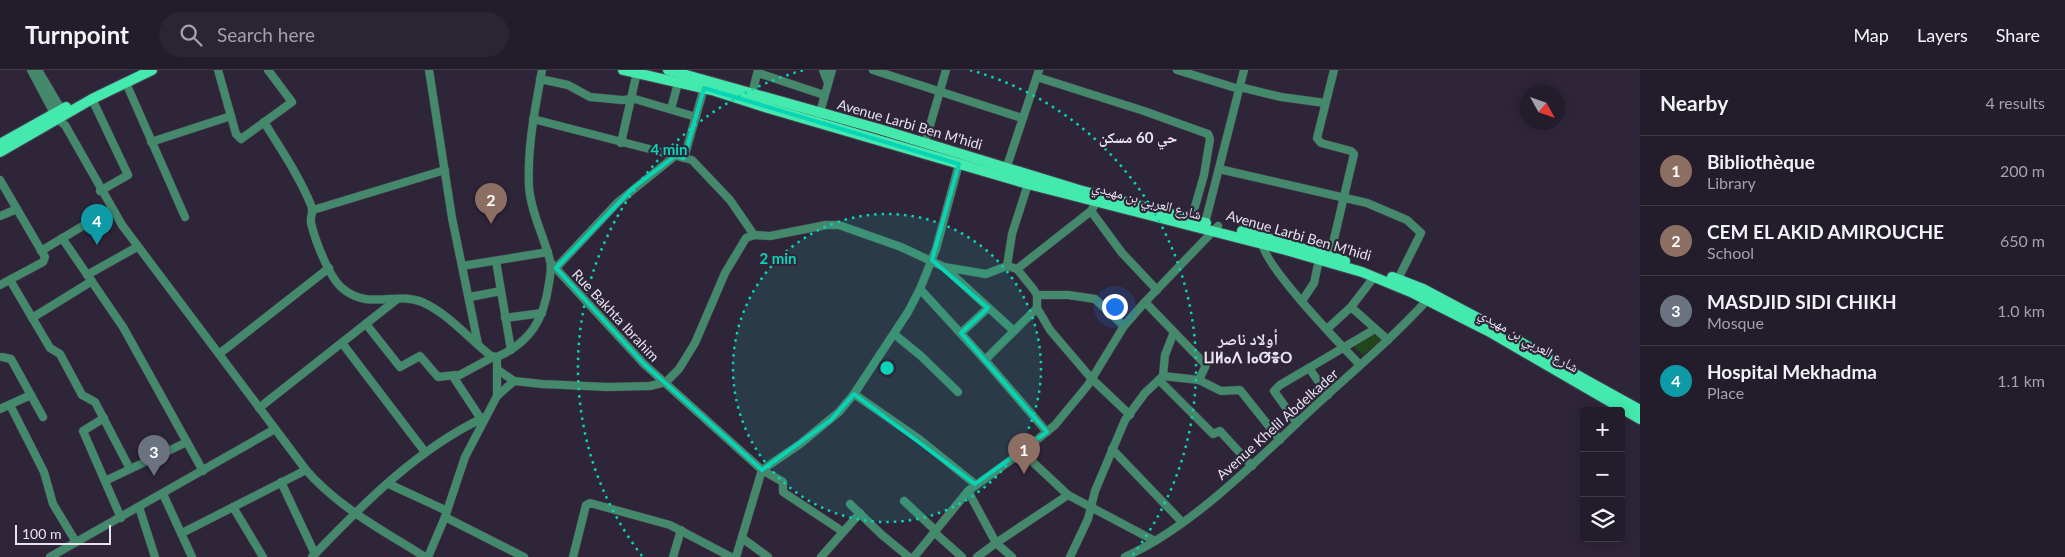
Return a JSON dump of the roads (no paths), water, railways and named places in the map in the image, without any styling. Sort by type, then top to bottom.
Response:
[{"type":"main road","points":[[0,152],[138,70]]},
{"type":"main road","points":[[0,144],[152,70]]},
{"type":"main road","name":"شارع العربي بن مهيدي","points":[[623,70],[654,73],[678,83],[819,117],[959,164],[1004,172],[1028,184],[1099,198],[1324,256],[1374,277],[1430,297],[1640,419]]},
{"type":"main road","name":"Avenue Larbi Ben M'hidi","points":[[668,70],[752,94],[819,117],[925,143],[1004,172],[1099,198]]},
{"type":"main road","name":"Avenue Larbi Ben M'hidi","points":[[1190,223],[1205,223],[1216,228]]},
{"type":"main road","name":"Avenue Larbi Ben M'hidi","points":[[1324,256],[1398,279],[1640,410]]},
{"type":"street","points":[[31,70],[60,116]]},
{"type":"street","points":[[38,70],[100,191],[138,246],[306,470],[327,492],[356,514],[427,557],[446,514],[465,457],[483,418],[497,396],[514,381]]},
{"type":"street","points":[[218,70],[231,116],[240,139],[292,102],[268,70]]},
{"type":"street","points":[[429,70],[462,266],[470,297],[478,344]]},
{"type":"street","points":[[542,70],[528,159],[530,190],[553,266]]},
{"type":"street","points":[[823,70],[828,84]]},
{"type":"street","points":[[819,117],[832,70]]},
{"type":"street","points":[[873,70],[1022,118]]},
{"type":"street","points":[[925,143],[946,70]]},
{"type":"street","points":[[1177,70],[1240,88],[1325,103]]},
{"type":"street","points":[[1205,223],[1244,70]]},
{"type":"street","points":[[1302,301],[1314,283],[1324,256],[1344,198],[1354,154],[1351,151],[1318,141],[1317,134],[1334,70]]},
{"type":"street","points":[[752,94],[758,71],[824,96]]},
{"type":"street","points":[[621,143],[637,72]]},
{"type":"street","points":[[1004,172],[1038,74],[1208,134],[1210,139],[1204,175],[1190,223]]},
{"type":"street","points":[[540,79],[568,85],[590,97],[631,99],[696,117]]},
{"type":"street","points":[[126,83],[185,217]]},
{"type":"street","points":[[671,109],[678,83]]},
{"type":"street","points":[[684,158],[704,88]]},
{"type":"street","points":[[92,100],[128,175],[100,191]]},
{"type":"street","points":[[151,142],[231,116]]},
{"type":"street","points":[[533,119],[692,160],[730,200],[754,235]]},
{"type":"street","points":[[264,122],[313,210],[310,218],[311,224],[328,268],[338,284],[354,296],[368,300],[416,300],[429,306],[495,357],[498,370],[497,396]]},
{"type":"street","points":[[366,324],[400,367],[420,356],[438,377],[456,375],[511,350],[535,329],[542,314],[553,266],[618,202],[675,156]]},
{"type":"street","points":[[736,557],[762,470],[831,420],[854,394],[894,334],[920,289],[932,260],[959,164]]},
{"type":"street","points":[[1219,169],[1344,198],[1391,212],[1421,230],[1421,237],[1398,279]]},
{"type":"street","points":[[313,210],[445,170]]},
{"type":"street","points":[[0,180],[45,257],[43,262],[0,285]]},
{"type":"street","points":[[1007,266],[1011,239],[1028,184]]},
{"type":"street","points":[[1017,269],[1091,211],[1099,198]]},
{"type":"street","points":[[41,251],[111,208]]},
{"type":"street","points":[[0,216],[17,209]]},
{"type":"street","points":[[1091,211],[1122,253],[1156,290]]},
{"type":"street","points":[[498,370],[514,381],[607,387],[650,386],[666,382],[679,368],[695,343],[725,273],[742,243],[754,235],[770,236],[826,225],[839,225],[932,260],[944,267],[1014,331]]},
{"type":"street","points":[[914,557],[975,484],[1022,452],[1047,432],[1074,402],[1124,326],[1216,228]]},
{"type":"street","points":[[62,238],[123,328],[203,471]]},
{"type":"street","points":[[1262,240],[1266,256],[1302,301],[1360,365]]},
{"type":"street","points":[[32,318],[138,246]]},
{"type":"street","points":[[462,266],[548,252]]},
{"type":"street","points":[[496,261],[511,350]]},
{"type":"street","name":"Rue Bakhta Ibrahim","points":[[553,266],[640,359],[762,470],[783,482],[783,492],[842,531]]},
{"type":"street","points":[[944,267],[986,274],[1007,266],[1017,269],[1037,295],[1037,308],[1061,344],[1091,378],[1130,415]]},
{"type":"street","points":[[219,354],[328,268]]},
{"type":"street","points":[[1327,329],[1351,307],[1374,277]]},
{"type":"street","points":[[10,280],[50,348],[60,354],[82,395],[93,399],[130,469]]},
{"type":"street","points":[[920,289],[1047,432]]},
{"type":"street","points":[[470,297],[501,291]]},
{"type":"street","points":[[1037,295],[1096,299],[1124,326]]},
{"type":"street","name":"Avenue Khelil Abdelkader","points":[[1125,557],[1156,541],[1252,466],[1388,340],[1430,297]]},
{"type":"street","points":[[259,408],[396,300]]},
{"type":"street","points":[[1145,302],[1206,364],[1199,380]]},
{"type":"street","points":[[1351,307],[1388,340]]},
{"type":"street","points":[[960,333],[988,308]]},
{"type":"street","points":[[985,360],[1037,308]]},
{"type":"street","points":[[506,318],[542,314]]},
{"type":"street","points":[[1297,423],[1274,391],[1280,385],[1375,329]]},
{"type":"street","points":[[1070,557],[1088,519],[1090,508],[1112,448],[1130,415],[1145,393],[1161,378],[1164,355],[1174,332]]},
{"type":"street","points":[[894,334],[925,360],[958,392]]},
{"type":"street","points":[[342,343],[425,452]]},
{"type":"street","points":[[2,358],[11,359],[43,416]]},
{"type":"street","points":[[1309,368],[1328,395]]},
{"type":"street","points":[[456,375],[454,381],[483,418]]},
{"type":"street","points":[[1161,378],[1199,380],[1221,391],[1237,389],[1242,391],[1280,440]]},
{"type":"street","points":[[1161,378],[1213,434],[1220,431],[1252,466]]},
{"type":"street","points":[[854,394],[919,439],[975,484]]},
{"type":"street","points":[[0,410],[30,395]]},
{"type":"street","points":[[10,405],[44,472],[53,504],[76,542]]},
{"type":"street","points":[[104,418],[83,431],[121,518]]},
{"type":"street","points":[[281,482],[313,556],[356,514],[425,452],[483,418]]},
{"type":"street","points":[[50,557],[275,429]]},
{"type":"street","points":[[105,481],[187,442]]},
{"type":"street","points":[[1112,448],[1182,522]]},
{"type":"street","points":[[1022,452],[1068,495],[1156,541]]},
{"type":"street","points":[[182,533],[306,470]]},
{"type":"street","points":[[389,484],[524,557]]},
{"type":"street","points":[[968,491],[996,543],[1012,557]]},
{"type":"street","points":[[163,494],[192,557]]},
{"type":"street","points":[[977,557],[1068,495]]},
{"type":"street","points":[[904,501],[962,557]]},
{"type":"street","points":[[573,557],[588,503],[660,522],[681,530],[731,557]]},
{"type":"street","points":[[850,504],[909,557]]},
{"type":"street","points":[[139,507],[155,557]]},
{"type":"street","points":[[233,507],[262,557]]},
{"type":"street","points":[[821,557],[842,531],[860,513]]},
{"type":"street","points":[[673,557],[681,530]]},
{"type":"street","points":[[742,538],[768,557]]},
{"type":"place","name":"CEM EL AKID AMIROUCHE","points":[[491,224]]},
{"type":"place","name":"Hospital Mekhadma","points":[[97,245]]},
{"type":"place","name":"Bibliothèque","points":[[1024,474]]},
{"type":"place","name":"MASDJID SIDI CHIKH","points":[[154,476]]},
{"type":"district","name":"حي 60 مسكن","points":[[1138,137]]},
{"type":"district","name":"أولاد ناصر ⵡⵍⴰⴷ ⵏⴰⵚⴻⵔ","points":[[1248,347]]}]
